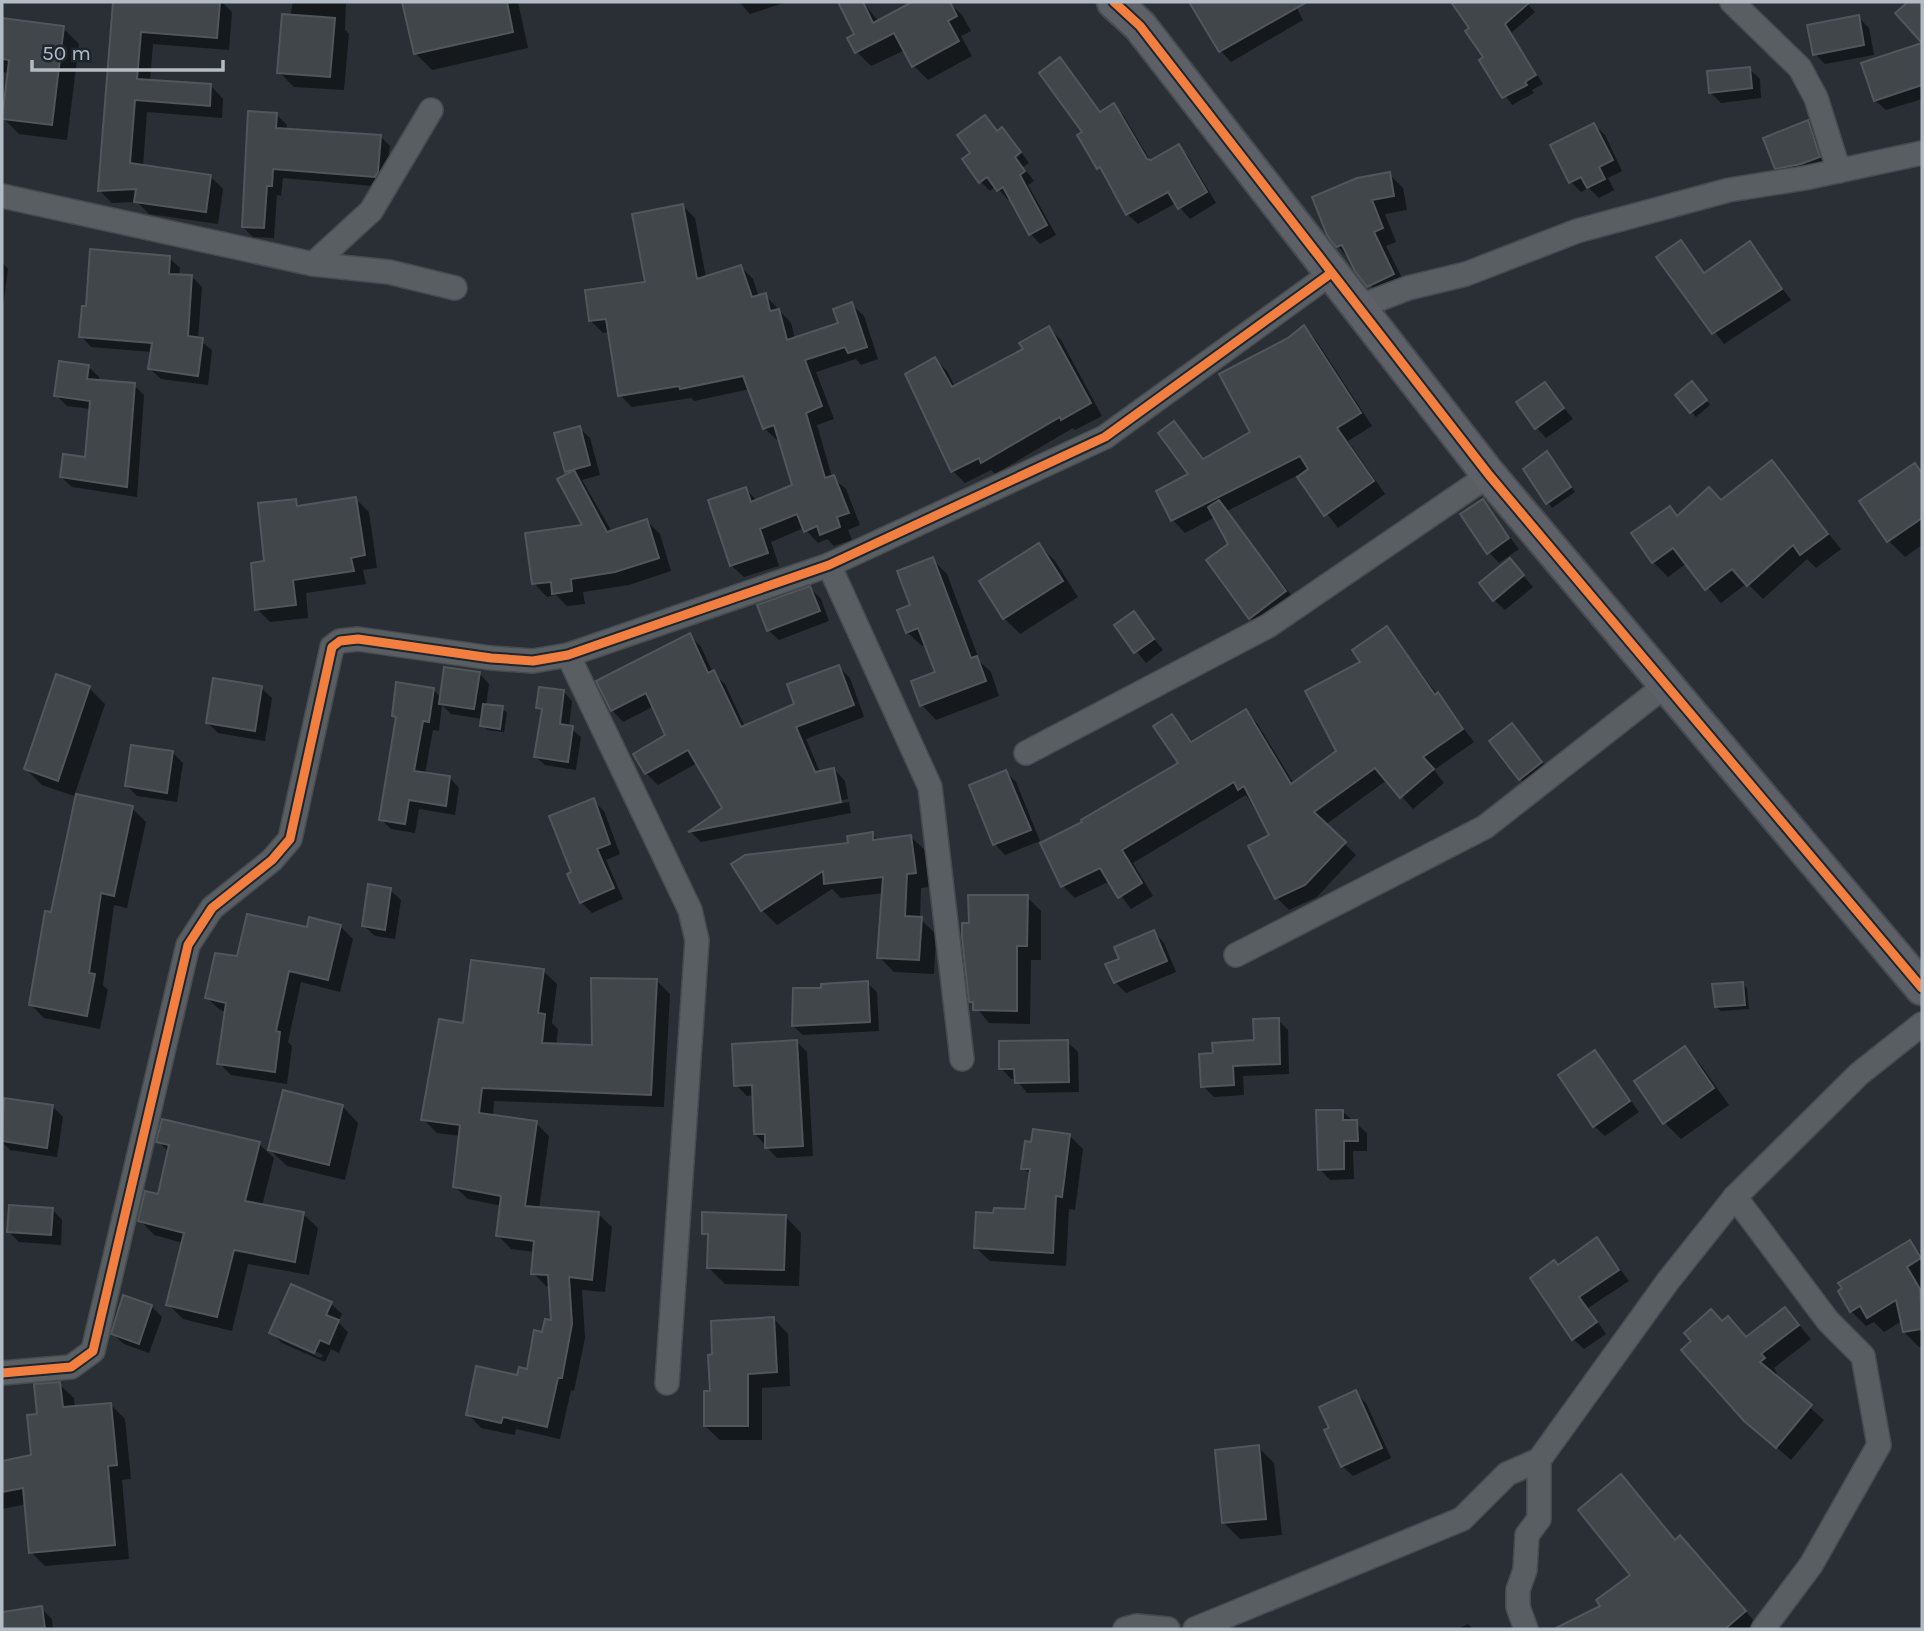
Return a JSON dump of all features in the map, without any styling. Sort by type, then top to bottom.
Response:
[{"type":"street","points":[[1115,2],[1140,26],[1330,274],[1489,475],[1922,988]]},
{"type":"street","points":[[1731,2],[1800,68],[1816,98],[1839,171]]},
{"type":"street","points":[[313,264],[370,211],[431,110]]},
{"type":"street","points":[[1356,307],[1408,288],[1466,274],[1577,231],[1729,190],[1922,153]]},
{"type":"street","points":[[2,196],[313,264],[389,272],[455,288]]},
{"type":"street","points":[[2,1373],[71,1367],[93,1351],[188,945],[212,908],[272,860],[290,839],[332,647],[340,641],[358,639],[491,658],[533,661],[568,655],[829,565],[1105,437],[1330,274]]},
{"type":"street","points":[[1026,753],[1268,626],[1489,475]]},
{"type":"street","points":[[829,565],[930,787],[962,1059]]},
{"type":"street","points":[[568,655],[690,909],[697,940],[667,1383]]},
{"type":"street","points":[[1236,956],[1485,827],[1666,685]]},
{"type":"street","points":[[1195,1629],[1462,1519],[1507,1474],[1539,1460],[1668,1281],[1735,1197],[1859,1074],[1922,1024]]},
{"type":"street","points":[[1735,1197],[1828,1321],[1863,1356],[1879,1445],[1811,1565],[1763,1629]]},
{"type":"street","points":[[1526,1629],[1518,1608],[1518,1590],[1525,1570],[1527,1535],[1539,1519],[1539,1460]]},
{"type":"street","points":[[1125,1629],[1136,1626],[1168,1629]]},
{"type":"building","points":[[113,2],[220,2],[217,38],[141,32],[137,79],[211,84],[210,106],[135,100],[130,163],[211,175],[206,212],[134,202],[136,189],[98,191]]},
{"type":"building","points":[[402,2],[507,2],[513,32],[414,54]]},
{"type":"building","points":[[838,2],[863,2],[873,23],[912,2],[950,2],[957,16],[948,21],[959,41],[912,67],[894,33],[855,53],[847,38],[854,34]]},
{"type":"building","points":[[1189,2],[1307,2],[1219,52]]},
{"type":"building","points":[[1451,2],[1530,2],[1505,24],[1536,75],[1525,82],[1527,85],[1502,98],[1479,60],[1483,57],[1465,31],[1469,28]]},
{"type":"building","points":[[1908,2],[1922,2],[1922,43],[1895,13]]},
{"type":"building","points":[[282,14],[335,18],[330,77],[277,73]]},
{"type":"building","points":[[1859,15],[1864,45],[1813,55],[1807,25]]},
{"type":"building","points":[[2,18],[64,26],[52,125],[2,119],[9,60],[2,59]]},
{"type":"building","points":[[1922,43],[1922,85],[1874,101],[1861,63]]},
{"type":"building","points":[[1060,57],[1100,112],[1114,103],[1147,159],[1151,160],[1179,144],[1207,192],[1178,209],[1168,192],[1126,215],[1100,167],[1097,169],[1077,135],[1082,132],[1039,73]]},
{"type":"building","points":[[1750,67],[1752,88],[1709,93],[1707,71]]},
{"type":"building","points":[[248,111],[277,113],[276,128],[381,135],[378,172],[375,177],[273,169],[272,186],[267,186],[264,228],[242,227]]},
{"type":"building","points":[[985,115],[997,131],[1002,127],[1021,152],[1015,157],[1025,171],[1020,175],[1047,225],[1029,235],[1003,187],[997,191],[987,177],[979,183],[962,159],[970,153],[957,135]]},
{"type":"building","points":[[1808,120],[1820,157],[1775,169],[1763,138]]},
{"type":"building","points":[[1594,123],[1613,160],[1599,167],[1605,179],[1587,188],[1581,177],[1569,183],[1550,145]]},
{"type":"building","points":[[1390,172],[1394,196],[1372,200],[1383,228],[1374,232],[1394,274],[1367,287],[1355,271],[1342,245],[1336,247],[1327,235],[1312,197],[1357,178]]},
{"type":"building","points":[[683,204],[697,279],[741,265],[752,297],[766,293],[770,311],[779,309],[787,340],[838,323],[833,309],[852,302],[867,347],[848,353],[845,347],[805,360],[822,406],[806,413],[825,478],[834,475],[849,513],[837,517],[840,527],[820,535],[817,526],[804,532],[797,514],[760,529],[768,553],[730,566],[708,500],[746,487],[751,502],[792,485],[774,425],[763,429],[743,376],[680,389],[679,386],[618,396],[606,319],[589,321],[585,290],[645,282],[632,214]]},
{"type":"building","points":[[1681,240],[1704,273],[1750,241],[1782,289],[1712,334],[1656,257]]},
{"type":"building","points":[[90,249],[170,256],[169,274],[192,275],[188,336],[203,338],[198,376],[148,369],[152,343],[79,337],[82,306],[86,306]]},
{"type":"building","points":[[1304,325],[1361,413],[1337,428],[1374,481],[1324,516],[1297,477],[1308,469],[1300,456],[1171,521],[1156,491],[1188,474],[1158,433],[1174,421],[1203,459],[1250,432],[1219,374],[1288,338]]},
{"type":"building","points":[[1049,326],[1091,403],[1061,420],[1060,417],[981,463],[979,458],[951,472],[905,374],[935,357],[952,387],[1023,349],[1019,343]]},
{"type":"building","points":[[59,361],[89,365],[87,379],[135,383],[127,487],[60,477],[63,454],[85,457],[90,401],[54,396]]},
{"type":"building","points":[[1692,381],[1707,400],[1690,413],[1675,395]]},
{"type":"building","points":[[1545,382],[1564,408],[1535,429],[1516,402]]},
{"type":"building","points":[[580,426],[590,465],[565,472],[554,433]]},
{"type":"building","points":[[1547,451],[1571,487],[1546,504],[1523,469]]},
{"type":"building","points":[[1772,460],[1828,534],[1800,555],[1793,545],[1747,586],[1732,569],[1705,590],[1673,548],[1652,563],[1631,533],[1670,506],[1677,516],[1709,487],[1721,500]]},
{"type":"building","points":[[1915,463],[1922,473],[1922,518],[1887,542],[1859,501]]},
{"type":"building","points":[[574,470],[607,532],[647,519],[659,558],[615,572],[571,579],[572,591],[552,594],[551,582],[532,584],[525,533],[582,525],[557,479]]},
{"type":"building","points":[[356,497],[365,555],[351,558],[354,571],[293,580],[296,605],[255,610],[251,563],[264,561],[258,503],[296,499],[297,506]]},
{"type":"building","points":[[1483,499],[1509,538],[1487,554],[1460,514]]},
{"type":"building","points":[[1219,500],[1286,591],[1249,619],[1206,560],[1228,544],[1208,507]]},
{"type":"building","points":[[1039,543],[1063,581],[1003,619],[979,581]]},
{"type":"building","points":[[933,557],[971,658],[977,656],[986,681],[920,706],[911,681],[935,672],[918,628],[906,633],[897,610],[910,605],[897,571]]},
{"type":"building","points":[[1510,558],[1524,575],[1493,601],[1479,583]]},
{"type":"building","points":[[810,586],[820,611],[767,631],[757,605]]},
{"type":"building","points":[[1134,611],[1154,639],[1134,653],[1114,625]]},
{"type":"building","points":[[1387,626],[1435,695],[1438,692],[1463,729],[1423,757],[1434,769],[1400,798],[1375,768],[1314,812],[1346,842],[1305,885],[1275,899],[1248,846],[1269,835],[1244,786],[1238,790],[1234,782],[1122,850],[1142,883],[1118,898],[1100,868],[1061,887],[1040,843],[1082,822],[1081,820],[1178,763],[1153,726],[1172,714],[1191,742],[1246,709],[1291,784],[1336,751],[1305,691],[1360,662],[1352,650]]},
{"type":"building","points":[[690,633],[708,673],[714,670],[741,727],[794,704],[787,684],[839,665],[854,705],[796,727],[815,772],[834,768],[841,802],[688,832],[722,808],[688,750],[645,774],[633,754],[665,735],[646,693],[611,711],[596,681]]},
{"type":"building","points":[[444,667],[480,672],[474,709],[439,704]]},
{"type":"building","points":[[56,674],[90,686],[58,781],[24,769]]},
{"type":"building","points":[[213,678],[262,686],[255,731],[206,723]]},
{"type":"building","points":[[396,682],[434,688],[429,722],[423,721],[414,771],[450,776],[446,806],[409,800],[405,824],[379,820],[396,717],[392,716]]},
{"type":"building","points":[[539,687],[564,690],[560,724],[573,726],[568,762],[534,757],[542,709],[536,708]]},
{"type":"building","points":[[483,704],[503,706],[500,729],[480,726]]},
{"type":"building","points":[[1512,723],[1542,762],[1519,780],[1489,741]]},
{"type":"building","points":[[131,745],[173,751],[167,793],[125,786]]},
{"type":"building","points":[[1006,770],[1031,830],[993,845],[969,785]]},
{"type":"building","points":[[76,794],[133,806],[114,896],[101,893],[89,973],[95,974],[87,1016],[29,1005],[45,911],[51,912]]},
{"type":"building","points":[[594,798],[610,844],[597,849],[614,888],[580,903],[567,874],[571,872],[549,816]]},
{"type":"building","points":[[873,832],[873,840],[911,835],[916,873],[907,874],[905,916],[922,917],[919,960],[877,958],[883,877],[824,884],[823,871],[761,911],[731,864],[745,855],[848,843],[847,836]]},
{"type":"building","points":[[368,884],[391,888],[385,930],[362,926]]},
{"type":"building","points":[[968,895],[1028,895],[1027,946],[1017,946],[1017,1011],[973,1010],[973,1002],[969,1002],[962,937],[962,923],[969,923]]},
{"type":"building","points":[[247,914],[307,927],[309,917],[341,925],[328,980],[289,971],[276,1031],[280,1032],[275,1072],[217,1064],[226,1003],[205,998],[215,953],[237,956]]},
{"type":"building","points":[[1154,930],[1167,961],[1114,983],[1105,964],[1119,959],[1114,947]]},
{"type":"building","points":[[471,960],[544,969],[538,1013],[545,1014],[542,1043],[592,1045],[591,978],[657,979],[651,1095],[482,1088],[479,1113],[537,1121],[525,1206],[599,1212],[592,1280],[569,1277],[572,1324],[562,1378],[558,1378],[547,1427],[503,1417],[501,1423],[466,1415],[476,1366],[517,1375],[519,1367],[527,1369],[534,1330],[542,1332],[545,1319],[551,1320],[548,1275],[531,1274],[534,1241],[496,1236],[501,1196],[453,1187],[460,1125],[421,1120],[439,1019],[463,1023]]},
{"type":"building","points":[[868,981],[870,1022],[792,1026],[793,988],[821,988],[821,984]]},
{"type":"building","points":[[1743,982],[1745,1005],[1715,1007],[1712,984]]},
{"type":"building","points":[[1279,1018],[1280,1064],[1233,1066],[1234,1085],[1201,1087],[1199,1054],[1213,1053],[1212,1043],[1254,1040],[1253,1019]]},
{"type":"building","points":[[797,1040],[803,1146],[765,1148],[765,1134],[754,1134],[752,1085],[734,1086],[732,1044]]},
{"type":"building","points":[[1068,1040],[1069,1082],[1015,1083],[1014,1069],[999,1069],[999,1041]]},
{"type":"building","points":[[1685,1046],[1714,1088],[1663,1124],[1634,1081]]},
{"type":"building","points":[[1595,1050],[1630,1101],[1593,1127],[1558,1075]]},
{"type":"building","points":[[283,1090],[343,1105],[329,1165],[268,1150]]},
{"type":"building","points":[[4,1098],[53,1105],[47,1148],[2,1141]]},
{"type":"building","points":[[1316,1110],[1343,1110],[1343,1120],[1357,1120],[1358,1141],[1344,1141],[1344,1169],[1318,1170]]},
{"type":"building","points":[[162,1119],[260,1142],[245,1201],[304,1212],[295,1262],[234,1250],[217,1317],[166,1305],[184,1233],[138,1221],[145,1191],[158,1194],[169,1145],[156,1142]]},
{"type":"building","points":[[1033,1129],[1070,1134],[1062,1197],[1056,1196],[1053,1253],[974,1248],[976,1212],[993,1213],[994,1208],[1025,1209],[1030,1169],[1021,1169],[1025,1141],[1031,1142]]},
{"type":"building","points":[[9,1205],[53,1208],[51,1235],[7,1232]]},
{"type":"building","points":[[702,1212],[786,1215],[784,1270],[707,1268],[708,1234],[702,1234]]},
{"type":"building","points":[[1597,1237],[1619,1270],[1579,1297],[1597,1322],[1572,1340],[1530,1278],[1554,1260],[1558,1265]]},
{"type":"building","points":[[1910,1240],[1921,1258],[1907,1267],[1920,1289],[1922,1329],[1903,1332],[1896,1300],[1867,1318],[1860,1306],[1850,1312],[1838,1291],[1842,1288],[1838,1283]]},
{"type":"building","points":[[291,1284],[332,1302],[326,1315],[339,1320],[329,1344],[320,1340],[314,1353],[269,1333]]},
{"type":"building","points":[[123,1295],[152,1305],[139,1344],[111,1334]]},
{"type":"building","points":[[1785,1307],[1799,1325],[1761,1354],[1765,1358],[1760,1362],[1812,1405],[1776,1448],[1744,1421],[1681,1350],[1691,1341],[1684,1333],[1711,1309],[1722,1321],[1728,1316],[1746,1337]]},
{"type":"building","points":[[774,1317],[777,1372],[748,1374],[748,1426],[704,1426],[704,1391],[710,1391],[708,1355],[712,1354],[711,1321]]},
{"type":"building","points":[[60,1382],[63,1407],[111,1403],[117,1465],[108,1466],[115,1545],[29,1553],[23,1488],[2,1492],[2,1461],[31,1455],[27,1415],[37,1414],[34,1384]]},
{"type":"building","points":[[1356,1390],[1382,1448],[1341,1467],[1324,1430],[1329,1428],[1319,1407]]},
{"type":"building","points":[[1259,1445],[1266,1519],[1222,1523],[1215,1450]]},
{"type":"building","points":[[1621,1474],[1675,1540],[1680,1535],[1746,1611],[1725,1629],[1554,1629],[1600,1606],[1596,1600],[1630,1575],[1578,1510]]},
{"type":"building","points":[[42,1606],[45,1629],[2,1629],[2,1612]]},
{"type":"cycle path","points":[[1114,2],[1140,26],[1489,475],[1922,988]]},
{"type":"cycle path","points":[[2,1373],[71,1367],[93,1351],[188,945],[212,908],[272,860],[290,839],[332,647],[340,641],[358,639],[491,658],[533,661],[568,655],[829,565],[1105,437],[1330,274]]}]
